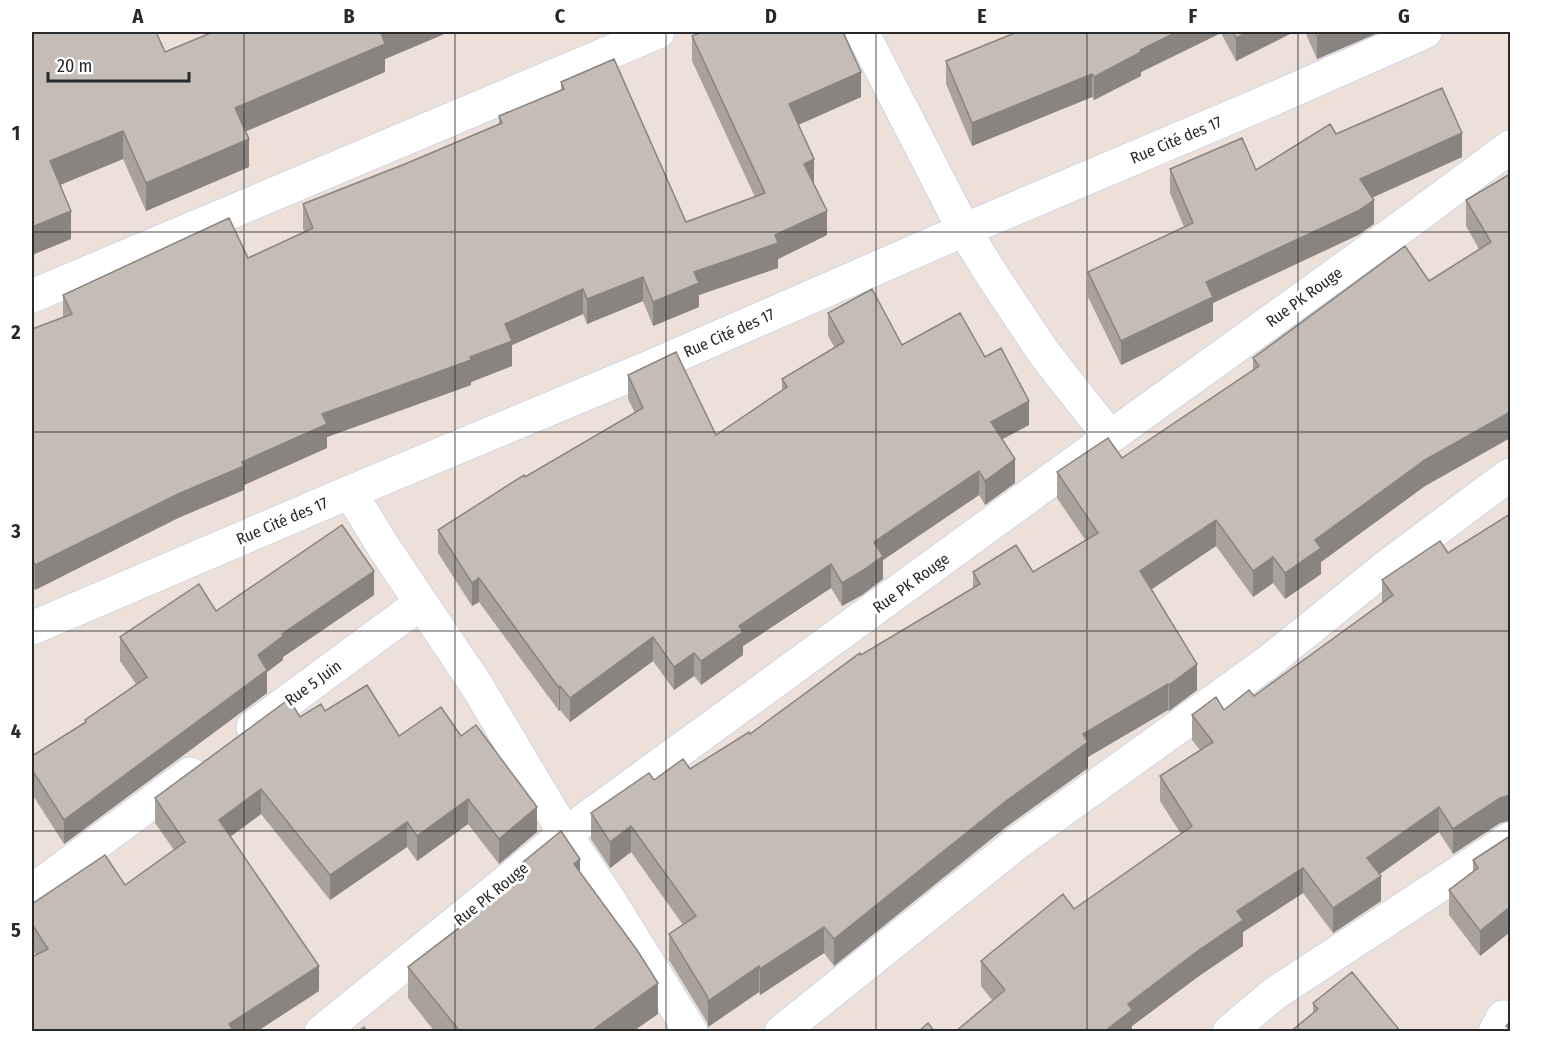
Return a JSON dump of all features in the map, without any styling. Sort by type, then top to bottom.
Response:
[{"type":"street","points":[[32,296],[658,32]]},
{"type":"street","points":[[862,32],[964,230],[1044,353],[1110,437]]},
{"type":"street","name":"Rue Cité des 17","points":[[32,628],[650,367],[1425,32]]},
{"type":"street","name":"Rue PK Rouge","points":[[321,1032],[565,834],[1510,147]]},
{"type":"street","points":[[781,1032],[1018,842],[1267,663],[1385,568],[1510,475]]},
{"type":"street","points":[[350,492],[420,603],[477,686],[565,834],[606,895],[690,1032]]},
{"type":"street","name":"Rue 5 Juin","points":[[32,891],[420,603]]},
{"type":"street","points":[[1228,1032],[1274,994],[1510,839]]},
{"type":"building","points":[[32,32],[156,32],[165,52],[213,32],[385,32],[381,33],[385,44],[235,108],[249,139],[146,183],[123,131],[50,161],[71,211],[32,227]]},
{"type":"building","points":[[703,32],[843,32],[861,72],[789,104],[814,159],[804,164],[827,211],[775,235],[778,243],[694,272],[699,283],[653,302],[643,277],[587,299],[583,289],[505,324],[512,341],[470,357],[471,360],[322,414],[327,424],[242,462],[244,466],[178,494],[35,565],[32,558],[32,329],[72,314],[63,295],[229,218],[248,258],[313,228],[303,204],[502,123],[499,116],[564,89],[561,82],[614,59],[686,222],[765,193],[692,36]]},
{"type":"building","points":[[1017,32],[1177,32],[1140,50],[1141,52],[1094,77],[1092,74],[972,123],[946,61]]},
{"type":"building","points":[[1233,32],[1248,32],[1236,38]]},
{"type":"building","points":[[1315,32],[1327,32],[1317,36]]},
{"type":"building","points":[[1442,88],[1462,133],[1360,179],[1374,200],[1358,211],[1206,282],[1213,297],[1121,341],[1088,272],[1193,223],[1170,169],[1242,138],[1256,170],[1330,124],[1336,134]]},
{"type":"building","points":[[1510,174],[1510,412],[1425,460],[1315,540],[1321,548],[1285,573],[1273,557],[1253,571],[1216,520],[1140,571],[1197,664],[1169,685],[1083,734],[1088,742],[1006,801],[834,939],[824,927],[760,969],[759,966],[708,1001],[669,934],[696,916],[631,826],[610,842],[591,813],[649,773],[654,780],[683,759],[690,769],[749,732],[750,734],[860,653],[861,655],[980,584],[973,572],[1016,545],[1033,572],[1098,533],[1057,472],[1108,438],[1122,458],[1259,366],[1253,358],[1405,246],[1429,281],[1491,242],[1466,200]]},
{"type":"building","points":[[872,289],[902,345],[960,313],[985,357],[1001,348],[1029,401],[991,422],[1015,459],[985,481],[979,471],[874,542],[883,556],[862,571],[842,583],[831,564],[739,626],[743,632],[701,661],[694,653],[674,667],[653,637],[570,698],[560,686],[559,688],[479,578],[472,583],[438,530],[524,475],[525,477],[643,408],[628,375],[676,352],[716,435],[787,387],[782,379],[844,342],[828,313]]},
{"type":"building","points":[[1510,514],[1510,795],[1500,798],[1453,829],[1439,807],[1367,858],[1381,876],[1333,908],[1303,868],[1237,911],[1243,920],[1128,1004],[1132,1010],[1104,1032],[955,1032],[1005,990],[981,961],[1063,894],[1074,909],[1192,826],[1160,776],[1213,742],[1192,715],[1216,697],[1224,710],[1249,690],[1254,696],[1393,595],[1382,580],[1440,541],[1448,553]]},
{"type":"building","points":[[342,525],[374,571],[282,634],[283,636],[258,655],[267,670],[64,820],[32,770],[32,756],[86,722],[85,720],[147,677],[120,637],[199,584],[216,611]]},
{"type":"building","points":[[367,685],[399,736],[441,707],[461,736],[476,725],[537,807],[499,839],[468,799],[417,836],[407,822],[330,875],[261,789],[219,820],[319,966],[229,1024],[233,1030],[231,1032],[32,1032],[32,957],[48,949],[32,924],[32,904],[105,855],[125,885],[185,842],[155,798],[289,699],[300,717],[321,704],[325,711]]},
{"type":"building","points":[[561,831],[580,859],[574,864],[637,950],[658,983],[590,1032],[455,1032],[458,1029],[408,967],[477,914],[474,910],[528,872],[522,863]]},
{"type":"building","points":[[1510,836],[1510,907],[1480,931],[1449,890],[1478,868],[1473,860]]},
{"type":"building","points":[[1352,972],[1401,1032],[1290,1032],[1318,1009],[1313,1003]]},
{"type":"building","points":[[928,1023],[935,1032],[918,1032]]},
{"type":"building","points":[[364,1027],[367,1032],[357,1032]]}]
